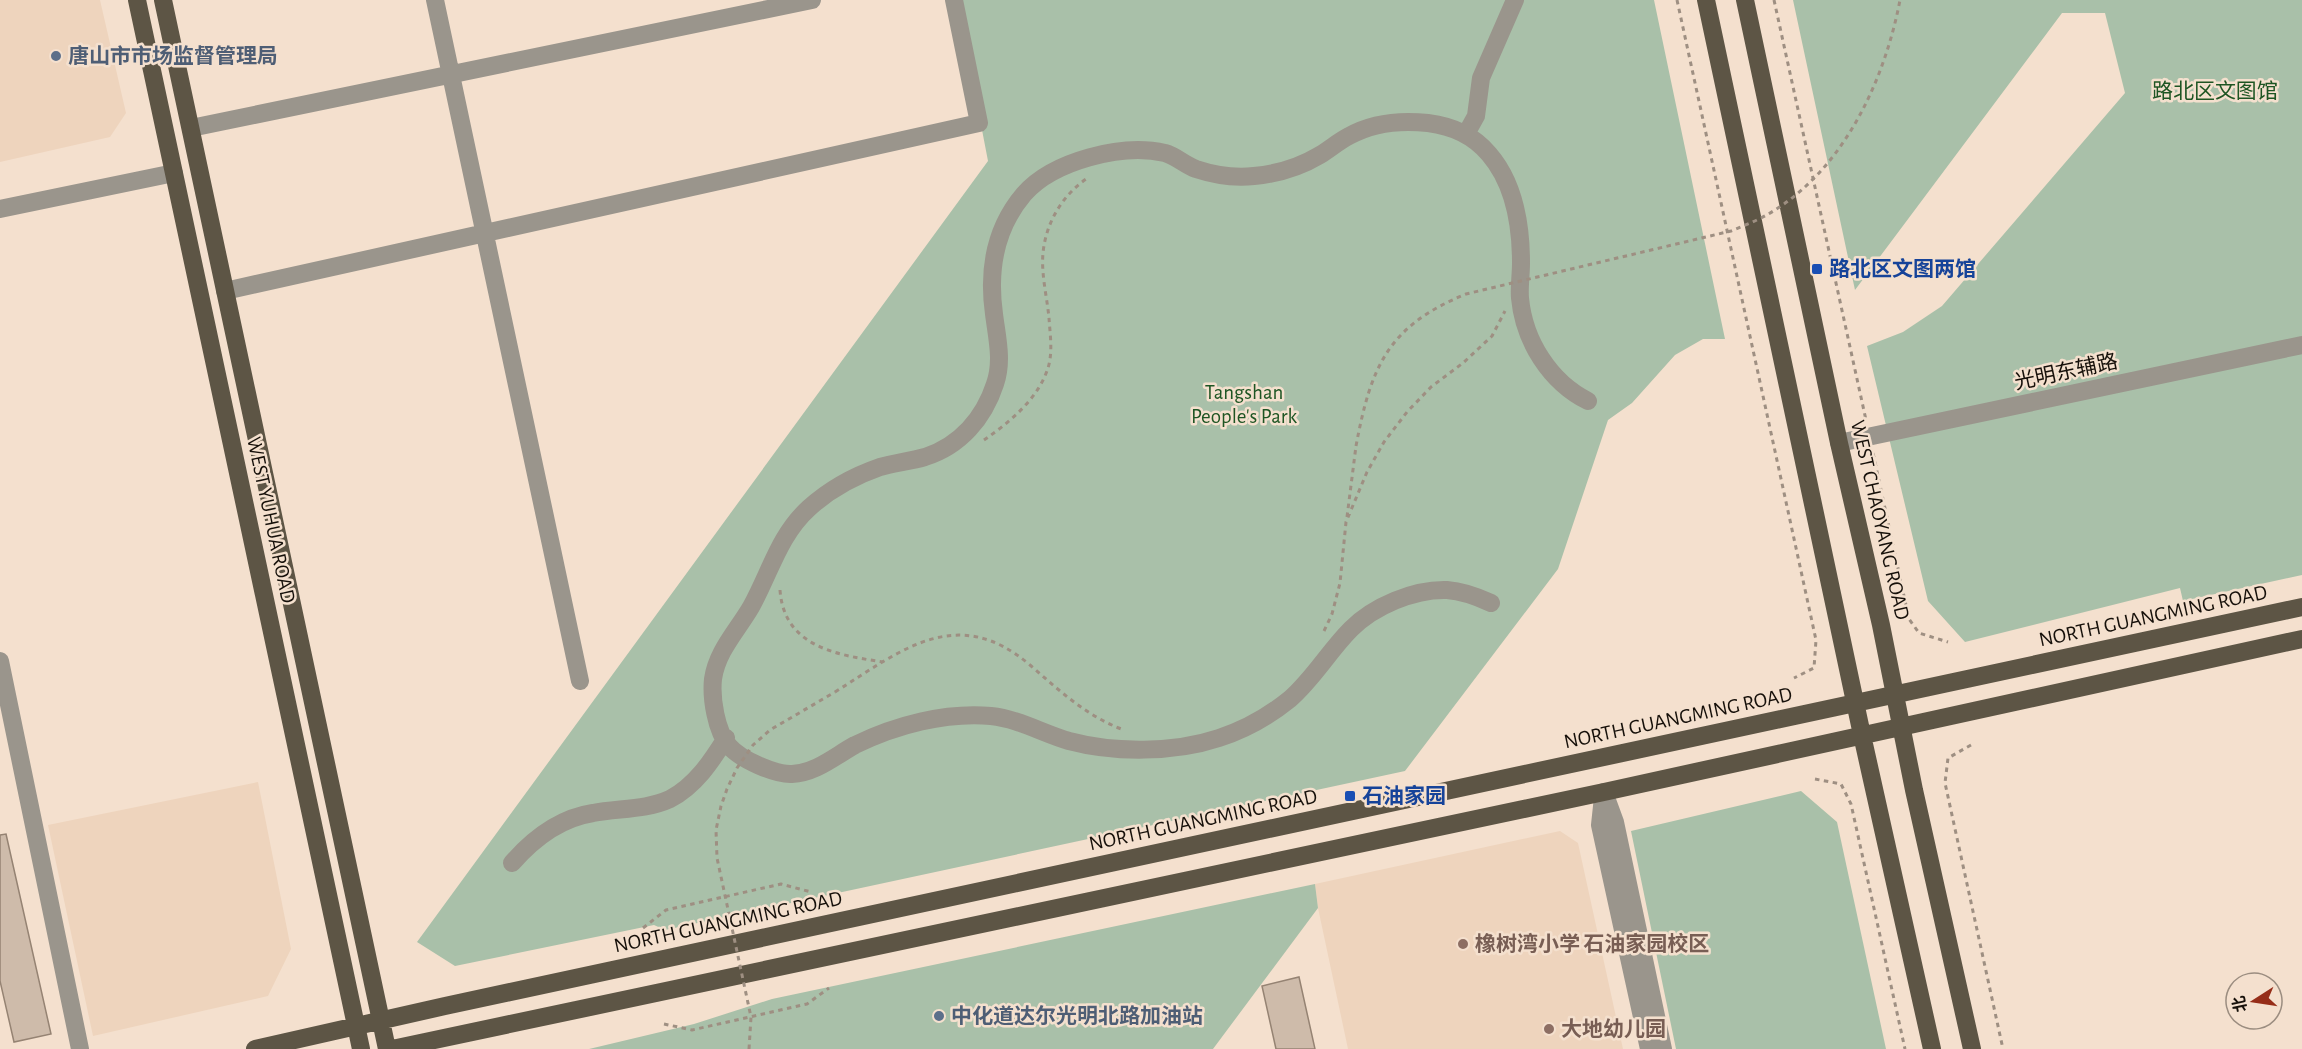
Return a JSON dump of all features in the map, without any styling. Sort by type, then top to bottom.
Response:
[{"type":"main road","name":"WEST YUHUA ROAD","points":[[137,0],[361,1049]]},
{"type":"main road","name":"WEST YUHUA ROAD","points":[[163,0],[387,1049]]},
{"type":"main road","points":[[1706,0],[1862,735],[1932,1049]]},
{"type":"main road","name":"WEST CHAOYANG ROAD","points":[[1744,0],[1972,1049]]},
{"type":"main road","name":"NORTH GUANGMING ROAD","points":[[255,1049],[2302,607]]},
{"type":"main road","points":[[392,1049],[1604,792],[2302,639]]},
{"type":"street","points":[[435,0],[580,681]]},
{"type":"street","points":[[191,128],[812,0]]},
{"type":"street","points":[[225,291],[979,123],[954,0]]},
{"type":"street","points":[[1466,134],[1476,117],[1481,78],[1497,36],[1515,0]]},
{"type":"street","points":[[1491,603],[1483,598],[1449,590],[1416,594],[1380,607],[1354,626],[1314,675],[1290,699],[1266,717],[1218,738],[1182,747],[1133,750],[1070,741],[1031,725],[995,716],[941,718],[890,731],[848,749],[811,770],[789,774],[770,771],[729,746],[714,706],[712,688],[720,654],[754,602],[784,538],[796,522],[833,489],[854,477],[882,467],[927,456],[957,442],[971,427],[988,401],[998,377],[999,348],[991,292],[993,262],[999,236],[1010,214],[1026,192],[1041,178],[1057,168],[1081,159],[1111,152],[1167,153],[1194,168],[1223,175],[1249,177],[1301,165],[1352,134],[1377,124],[1401,121],[1438,124],[1466,134],[1486,150],[1504,175],[1513,197],[1519,225],[1520,301],[1529,335],[1552,374],[1573,393],[1588,400]]},
{"type":"street","points":[[0,208],[174,172]]},
{"type":"street","name":"光明东辅路","points":[[1839,443],[2302,345]]},
{"type":"street","points":[[0,661],[80,1049]]},
{"type":"street","points":[[512,863],[543,833],[566,820],[591,813],[650,805],[670,798],[698,778],[726,738]]},
{"type":"street","points":[[1604,792],[1600,825],[1649,1049]]},
{"type":"street","points":[[1604,792],[1615,822],[1663,1049]]},
{"type":"path","points":[[1677,0],[1816,640],[1814,668],[1794,678]]},
{"type":"path","points":[[1774,0],[1909,619],[1919,633],[1948,642]]},
{"type":"path","points":[[1324,632],[1332,614],[1340,583],[1356,446],[1365,403],[1370,384],[1392,344],[1437,306],[1466,294],[1731,231],[1760,219],[1808,184],[1833,157],[1870,92],[1886,55],[1900,0]]},
{"type":"path","points":[[977,445],[1002,428],[1021,411],[1036,391],[1048,368],[1051,344],[1042,255],[1047,229],[1057,210],[1075,186],[1091,176]]},
{"type":"path","points":[[1510,293],[1513,273]]},
{"type":"path","points":[[1346,522],[1367,472],[1384,442],[1407,412],[1431,387],[1463,363],[1492,336],[1509,304]]},
{"type":"path","points":[[780,587],[785,613],[796,630],[807,641],[847,657],[883,662]]},
{"type":"path","points":[[749,1049],[752,1034],[751,1017],[717,858],[716,831],[727,789],[737,768],[753,745],[770,730],[906,649],[954,634],[983,637],[1006,648],[1073,703],[1105,723],[1133,734]]},
{"type":"path","points":[[1971,745],[1948,758],[1945,783],[2003,1049]]},
{"type":"path","points":[[1815,779],[1841,784],[1851,804],[1905,1049]]},
{"type":"path","points":[[643,928],[666,910],[782,884],[812,892]]},
{"type":"path","points":[[664,1024],[692,1030],[807,1004],[829,988]]},
{"type":"shaded area","name":"唐山市市场监督管理局","points":[[0,0],[100,0],[126,113],[110,137],[0,162]]},
{"type":"shaded area","points":[[258,782],[291,949],[268,996],[93,1036],[48,825]]},
{"type":"shaded area","name":"橡树湾小学 石油家园校区","points":[[1560,831],[1578,843],[1623,1049],[1348,1049],[1315,884]]},
{"type":"green space","name":"Tangshan People's Park","points":[[957,0],[1654,0],[1725,339],[1703,339],[1675,355],[1632,403],[1608,420],[1558,569],[1405,771],[665,930],[654,925],[455,966],[417,942],[988,161]]},
{"type":"green space","name":"路北区文图馆","points":[[1793,0],[2302,0],[2302,575],[2183,601],[2180,588],[1965,642],[1928,601],[1867,346],[1903,332],[1942,306],[2125,93],[2105,13],[2062,13],[1855,290]]},
{"type":"green space","points":[[1801,791],[1837,822],[1886,1049],[1676,1049],[1631,831]]},
{"type":"green space","points":[[1315,884],[1318,908],[1213,1049],[589,1049],[694,1024],[772,999]]},
{"type":"building","points":[[6,834],[51,1034],[14,1042],[0,981],[0,835]]},
{"type":"building","points":[[1299,977],[1315,1049],[1276,1049],[1262,986]]},
{"type":"place","name":"唐山市市场监督管理局","points":[[56,56]]},
{"type":"place","name":"路北区文图两馆","points":[[1817,269]]},
{"type":"place","name":"石油家园","points":[[1350,796]]},
{"type":"place","name":"橡树湾小学 石油家园校区","points":[[1463,944]]},
{"type":"place","name":"中化道达尔光明北路加油站","points":[[939,1016]]},
{"type":"place","name":"大地幼儿园","points":[[1549,1029]]}]
